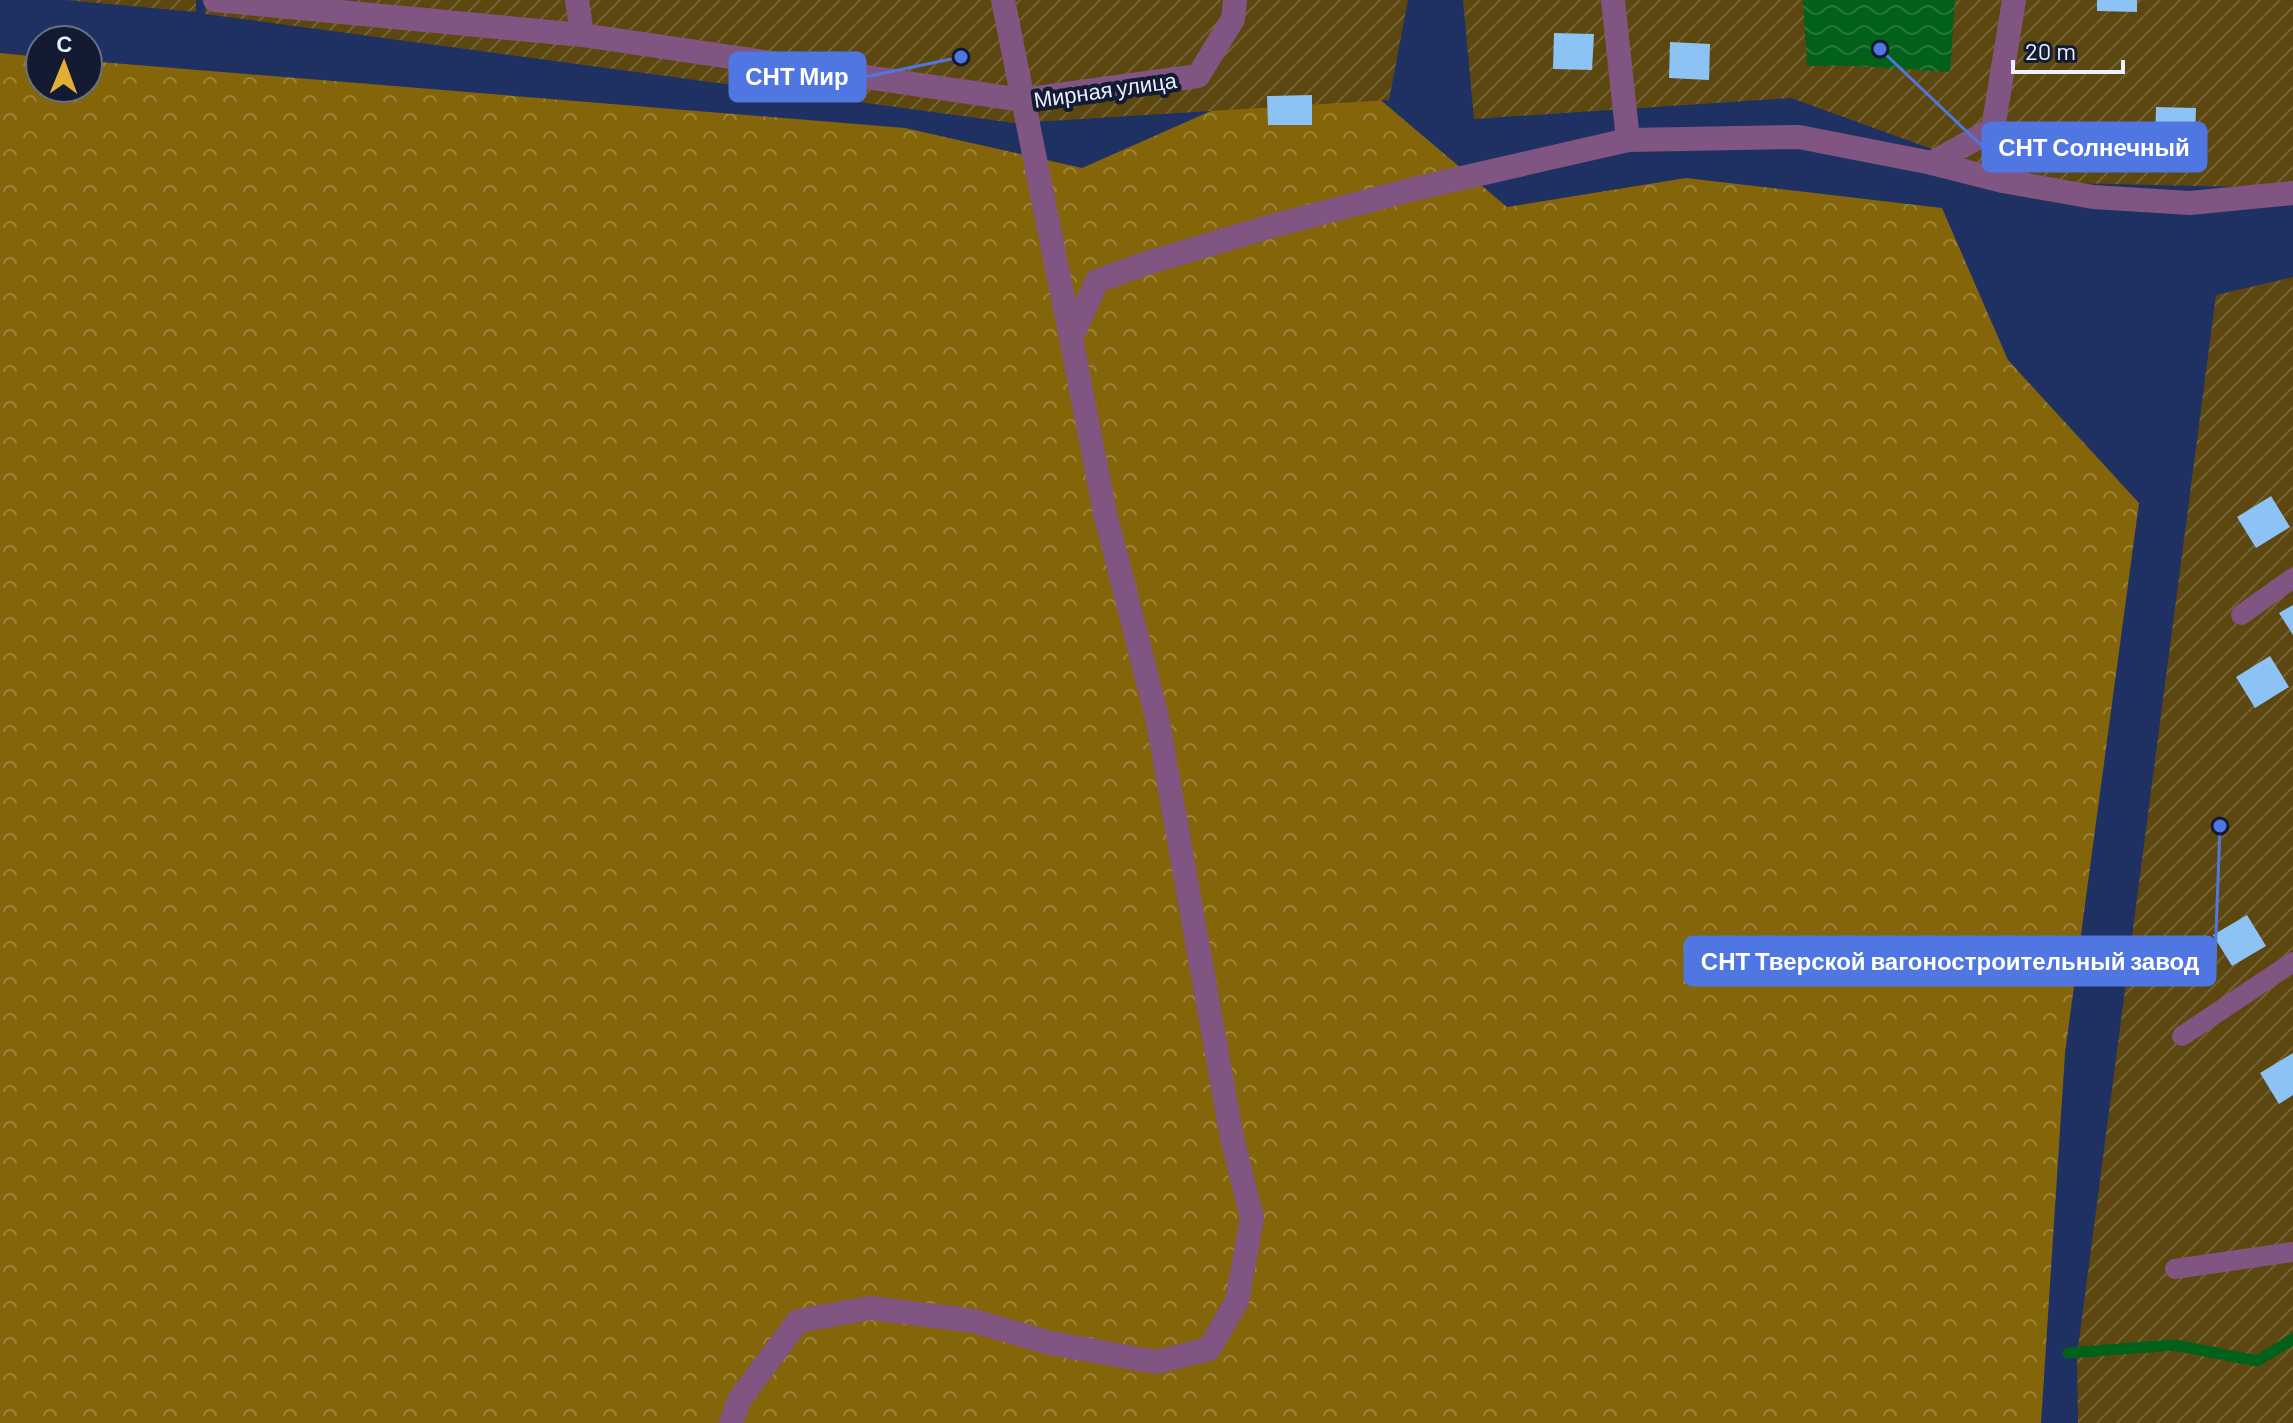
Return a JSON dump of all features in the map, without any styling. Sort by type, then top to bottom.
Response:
[{"type":"street","points":[[215,0],[582,35],[1022,100]]},
{"type":"street","points":[[577,0],[582,35]]},
{"type":"street","points":[[731,1423],[739,1400],[798,1321],[871,1308],[974,1321],[1050,1343],[1156,1362],[1209,1349],[1237,1301],[1252,1218],[1232,1138],[1157,717],[1105,513],[1003,0]]},
{"type":"street","name":"Мирная улица","points":[[1022,100],[1198,76],[1233,19],[1235,0]]},
{"type":"street","points":[[1613,0],[1628,140]]},
{"type":"street","points":[[1932,163],[1993,129],[2014,0]]},
{"type":"street","points":[[1071,338],[1097,281],[1135,267],[1272,226],[1414,189],[1628,140],[1799,137],[2093,197],[2190,203],[2293,193]]},
{"type":"lane","points":[[2241,615],[2293,578]]},
{"type":"lane","points":[[2182,1036],[2293,962]]},
{"type":"lane","points":[[2175,1269],[2293,1252]]},
{"type":"green space","points":[[0,53],[24,55],[24,104],[104,104],[104,62],[905,128],[1082,168],[1331,58],[1507,207],[1686,178],[1942,208],[2008,360],[2139,503],[2065,1053],[2041,1423],[0,1423]]},
{"type":"shaded area","points":[[65,0],[196,0],[196,12]]},
{"type":"shaded area","points":[[206,0],[1408,0],[1389,100],[1014,123],[205,14]]},
{"type":"shaded area","points":[[1463,0],[2293,0],[2293,188],[2023,182],[1791,98],[1474,119]]},
{"type":"shaded area","points":[[2293,277],[2293,1423],[2078,1423],[2077,1356],[2216,295]]},
{"type":"water","points":[[1803,0],[1955,0],[1950,72],[1807,66]]},
{"type":"building","points":[[2097,0],[2137,0],[2137,12],[2097,11]]},
{"type":"building","points":[[1554,33],[1594,34],[1592,70],[1553,69]]},
{"type":"building","points":[[1670,42],[1710,44],[1709,80],[1669,78]]},
{"type":"building","points":[[1312,95],[1312,125],[1268,125],[1267,96]]},
{"type":"building","points":[[2156,107],[2196,108],[2195,144],[2155,143]]},
{"type":"building","points":[[2271,496],[2290,527],[2256,548],[2237,517]]},
{"type":"building","points":[[2293,605],[2293,635],[2279,613]]},
{"type":"building","points":[[2270,656],[2289,687],[2255,708],[2236,677]]},
{"type":"building","points":[[2247,915],[2266,946],[2232,966],[2213,935]]},
{"type":"building","points":[[2293,1053],[2293,1095],[2279,1104],[2260,1073]]},
{"type":"waterway","points":[[2068,1353],[2175,1345],[2257,1361],[2293,1339]]},
{"type":"place","name":"СНТ Солнечный","points":[[1880,49]]},
{"type":"place","name":"СНТ Мир","points":[[961,57]]},
{"type":"place","name":"СНТ Тверской вагоностроительный завод","points":[[2220,826]]}]
